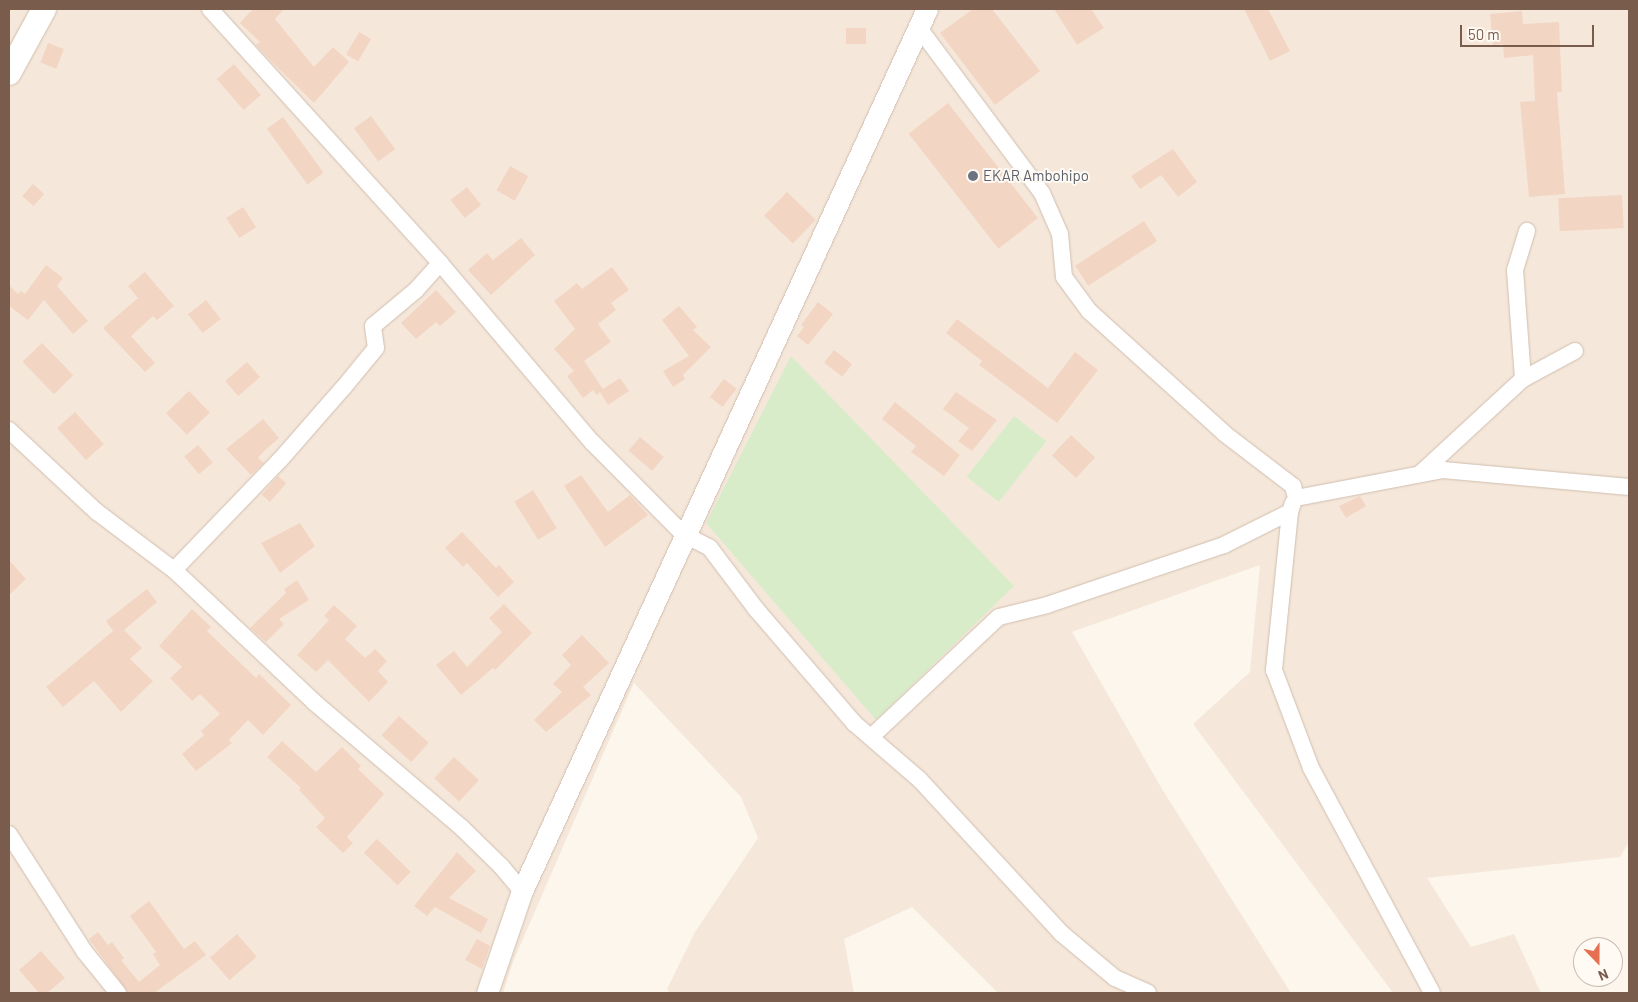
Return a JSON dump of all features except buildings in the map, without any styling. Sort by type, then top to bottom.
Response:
[{"type":"main road","points":[[9,73],[44,9]]},
{"type":"street","points":[[210,9],[440,263],[592,442],[683,534],[710,548],[756,609],[854,723],[920,780],[1061,933],[1114,978],[1148,993]]},
{"type":"street","points":[[923,18],[1042,193],[1060,234],[1064,277],[1089,312],[1225,434],[1293,486],[1293,505],[1274,670],[1310,768],[1432,993]]},
{"type":"street","points":[[487,993],[522,891],[683,534],[923,18]]},
{"type":"street","points":[[1523,379],[1516,270],[1527,231]]},
{"type":"street","points":[[174,570],[280,460],[376,348],[373,326],[416,290],[440,263]]},
{"type":"street","points":[[1421,473],[1523,379],[1576,350]]},
{"type":"street","points":[[9,430],[97,512],[174,570],[314,702],[462,828],[502,866],[522,891]]},
{"type":"street","points":[[871,738],[999,617],[1047,605],[1224,545],[1293,505],[1421,473],[1443,470],[1629,486]]},
{"type":"street","points":[[9,834],[84,951],[118,993]]},
{"type":"shaded area","points":[[9,9],[1629,9],[1629,842],[1620,857],[1427,878],[1471,947],[1514,934],[1541,993],[1393,993],[1193,724],[1250,672],[1260,565],[1072,632],[1162,789],[1291,993],[998,993],[912,907],[844,939],[854,993],[670,993],[667,989],[695,932],[758,838],[741,797],[634,683],[513,962],[503,993],[9,993]]},
{"type":"green space","points":[[791,356],[1014,586],[876,720],[706,523]]},
{"type":"green space","points":[[1014,416],[1046,441],[999,502],[967,477]]},
{"type":"place","name":"EKAR Ambohipo","points":[[973,176]]}]
